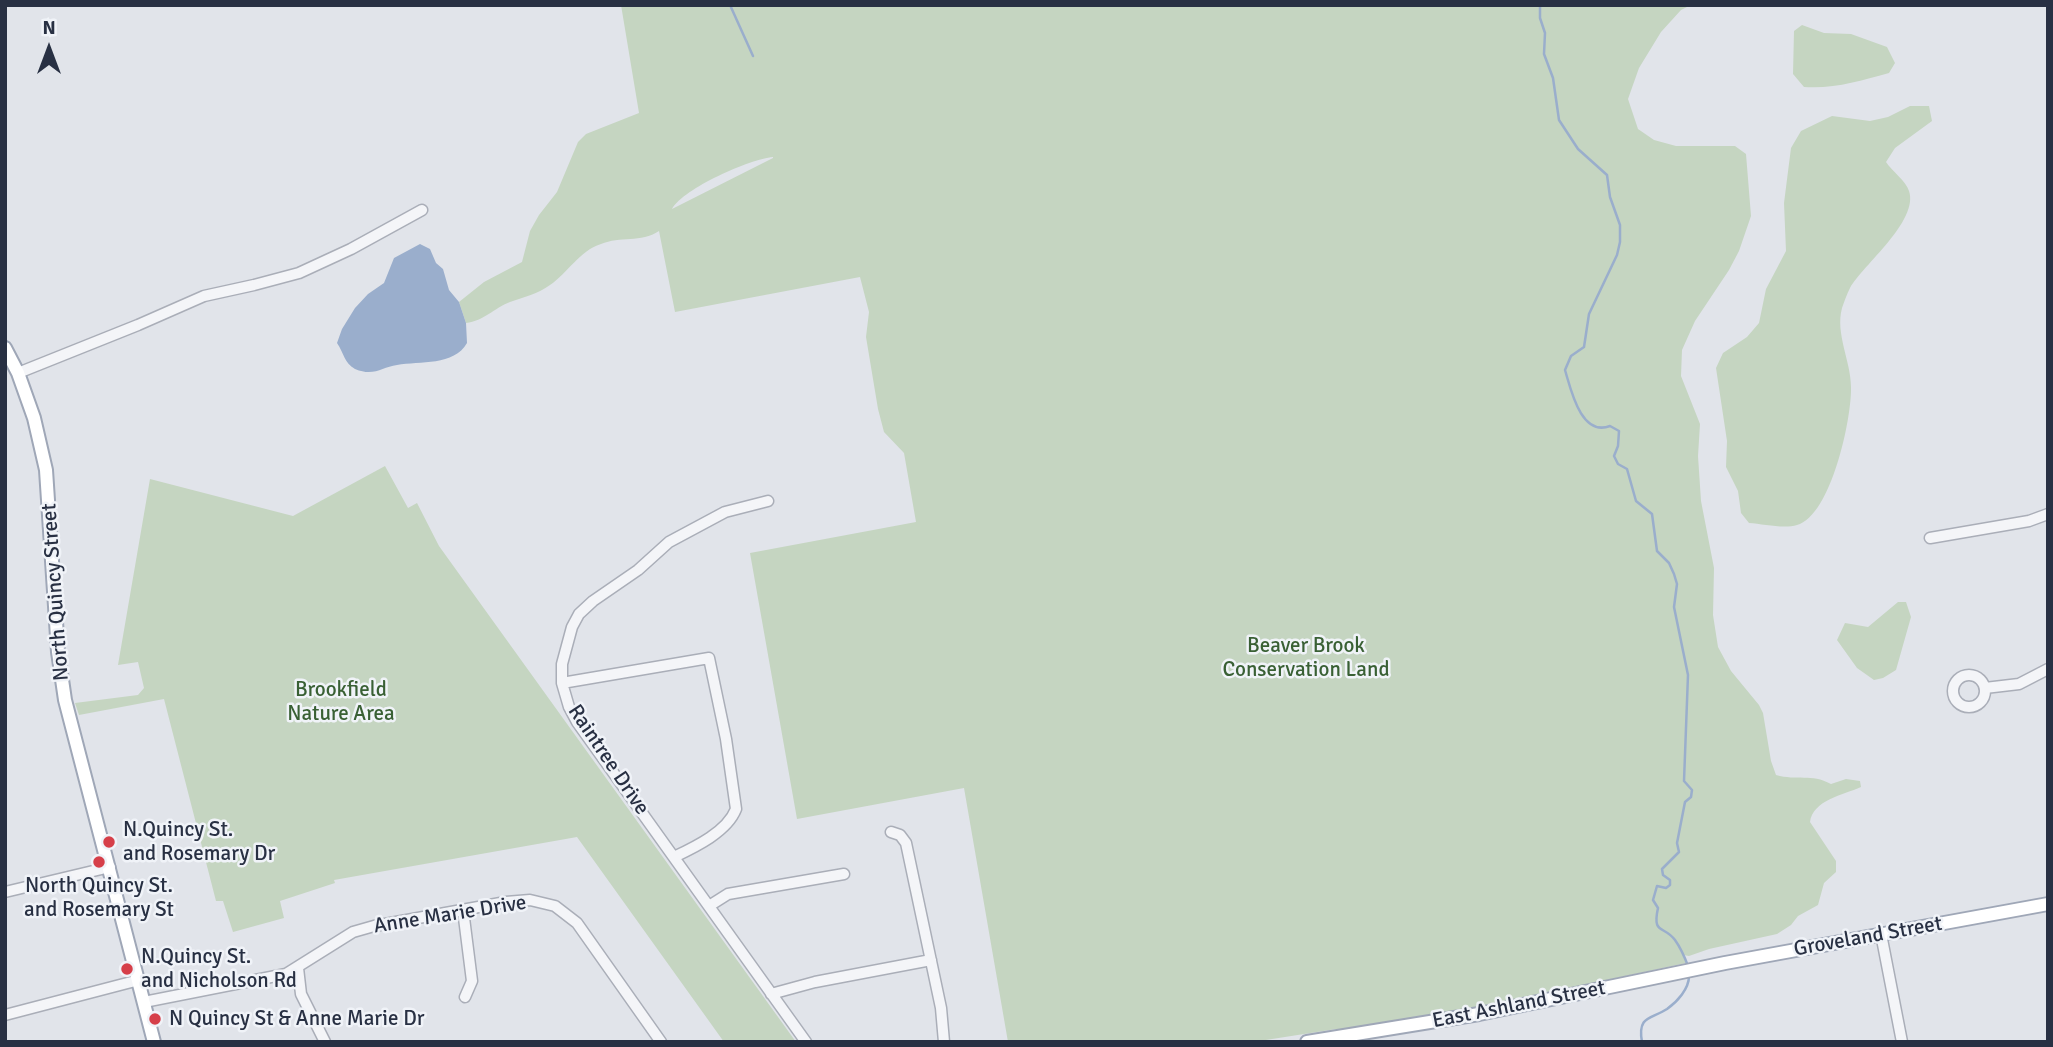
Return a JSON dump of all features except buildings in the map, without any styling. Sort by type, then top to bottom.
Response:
[{"type":"main road","name":"North Quincy Street","points":[[5,348],[18,373],[34,418],[46,470],[58,652],[65,700],[155,1042]]},
{"type":"main road","name":"Groveland Street","points":[[1689,971],[2048,904]]},
{"type":"main road","name":"East Ashland Street","points":[[1307,1042],[1479,1014],[1689,971]]},
{"type":"street","points":[[18,373],[138,326],[204,296],[299,273],[422,210]]},
{"type":"street","name":"Raintree Drive","points":[[768,501],[725,512],[669,542],[638,570],[593,601],[579,614],[572,627],[564,649],[562,683],[569,708],[578,722],[806,1042]]},
{"type":"street","points":[[1930,538],[2029,521],[2048,514]]},
{"type":"street","points":[[562,683],[709,658],[726,739],[736,809],[732,820],[717,832],[674,857]]},
{"type":"street","points":[[1985,688],[2019,684],[2048,669]]},
{"type":"street","points":[[891,832],[900,835],[906,843],[941,1008],[944,1042]]},
{"type":"street","points":[[5,892],[110,867]]},
{"type":"street","points":[[709,906],[728,894],[844,874]]},
{"type":"street","name":"Anne Marie Drive","points":[[144,1002],[274,978],[298,968],[353,932],[374,926],[463,909],[530,900],[555,906],[577,923],[658,1041]]},
{"type":"street","points":[[463,909],[471,981],[466,997]]},
{"type":"street","points":[[1881,934],[1902,1042]]},
{"type":"street","points":[[771,994],[815,982],[931,960]]},
{"type":"street","points":[[298,968],[302,994],[325,1042]]},
{"type":"street","points":[[5,1015],[139,980]]},
{"type":"green space","name":"Beaver Brook Conservation Land","points":[[621,5],[1691,5],[1681,10],[1661,32],[1639,68],[1628,99],[1638,129],[1654,140],[1676,146],[1735,146],[1746,154],[1751,216],[1739,251],[1695,321],[1682,350],[1681,376],[1700,424],[1698,456],[1701,501],[1714,568],[1713,615],[1718,647],[1731,671],[1763,713],[1776,775],[1817,779],[1831,784],[1846,779],[1860,781],[1861,787],[1823,803],[1812,815],[1810,822],[1836,861],[1836,872],[1824,883],[1818,905],[1798,916],[1791,925],[1777,934],[1689,956],[1683,955],[1686,963],[1481,1007],[1413,1017],[1415,1024],[1338,1037],[1336,1029],[1253,1042],[1008,1042],[964,788],[797,819],[750,553],[916,522],[904,453],[884,432],[878,409],[866,337],[869,312],[860,277],[675,312],[659,231],[645,237],[593,247],[545,288],[504,305],[478,320],[466,323],[459,302],[484,282],[522,262],[530,231],[557,192],[578,142],[586,134],[639,113]],"holes":[[[773,158],[672,209],[690,192],[718,176],[749,163]]]},
{"type":"green space","points":[[1802,25],[1824,33],[1851,34],[1887,47],[1895,63],[1889,73],[1867,79],[1837,86],[1804,87],[1793,74],[1794,31]]},
{"type":"green space","points":[[1910,106],[1929,106],[1932,121],[1895,148],[1886,162],[1907,187],[1910,203],[1898,229],[1850,288],[1842,308],[1840,328],[1850,377],[1850,401],[1843,442],[1829,486],[1809,518],[1797,525],[1749,523],[1741,513],[1738,491],[1726,467],[1727,441],[1716,368],[1723,353],[1747,337],[1759,323],[1766,289],[1786,251],[1784,203],[1791,148],[1801,131],[1832,116],[1870,121],[1888,117]]},
{"type":"green space","name":"Brookfield Nature Area","points":[[385,466],[408,508],[417,503],[439,546],[796,1042],[724,1042],[577,837],[334,880],[335,883],[280,901],[284,918],[233,932],[223,901],[216,901],[164,699],[79,715],[75,703],[138,695],[144,688],[138,662],[118,665],[150,479],[293,516]]},
{"type":"green space","points":[[1898,602],[1906,602],[1911,617],[1896,670],[1874,680],[1857,668],[1837,640],[1845,623],[1868,627]]},
{"type":"water","points":[[420,244],[430,249],[436,263],[443,269],[449,290],[459,302],[466,323],[467,343],[454,356],[436,361],[397,365],[373,372],[351,367],[337,343],[342,329],[355,308],[368,294],[384,283],[394,258]]},
{"type":"waterway","points":[[730,5],[753,56]]},
{"type":"waterway","points":[[1540,5],[1540,18],[1545,33],[1544,54],[1553,78],[1559,120],[1578,149],[1607,175],[1610,197],[1620,225],[1617,255],[1589,314],[1584,347],[1571,356],[1565,370],[1574,399],[1585,418],[1592,425],[1600,428],[1610,426],[1619,431],[1614,456],[1618,464],[1627,469],[1636,501],[1652,514],[1657,551],[1669,563],[1677,584],[1674,607],[1688,675],[1684,781],[1692,790],[1691,797],[1685,802],[1677,843],[1679,852],[1662,869],[1663,875],[1670,880],[1670,885],[1666,888],[1657,886],[1653,900],[1658,908],[1658,926],[1675,940],[1688,966]]},
{"type":"waterway","points":[[1642,1042],[1644,1022],[1675,1003],[1685,990],[1689,976]]},
{"type":"place","name":"N.Quincy St. and Rosemary Dr","points":[[109,842]]},
{"type":"place","name":"North Quincy St. and Rosemary St","points":[[99,862]]},
{"type":"place","name":"N.Quincy St. and Nicholson Rd","points":[[127,969]]},
{"type":"place","name":"N Quincy St & Anne Marie Dr","points":[[155,1019]]}]
